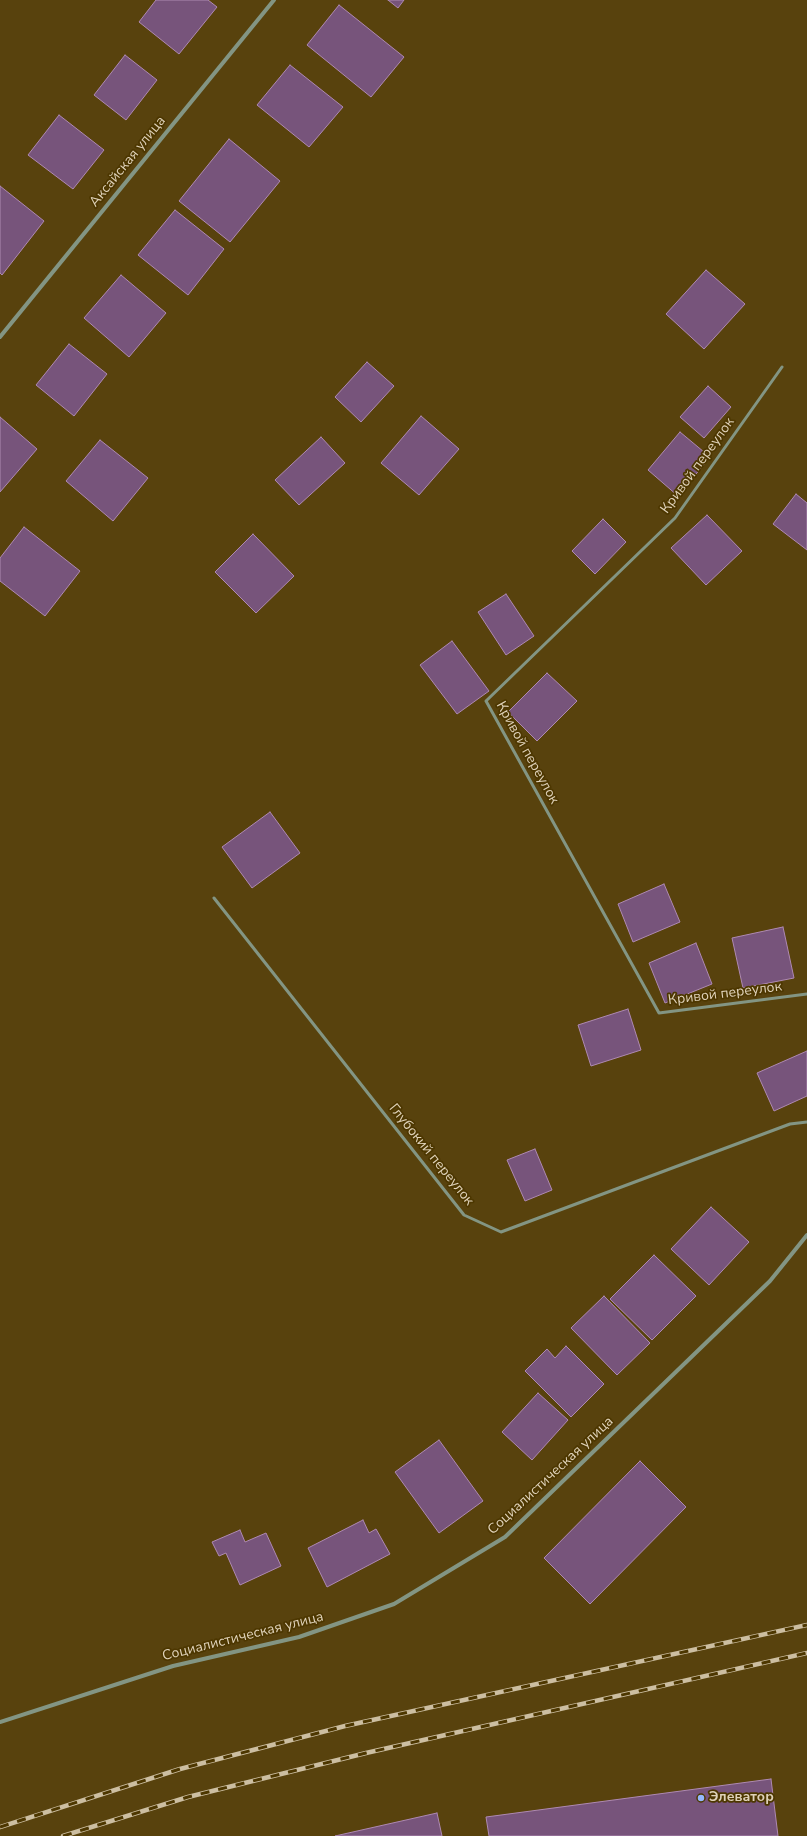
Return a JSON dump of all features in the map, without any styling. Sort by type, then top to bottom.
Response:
[{"type":"street","name":"Аксайская улица","points":[[0,337],[274,0]]},
{"type":"street","name":"Социалистическая улица","points":[[0,1722],[173,1666],[299,1637],[394,1604],[505,1537],[770,1281],[807,1235]]},
{"type":"lane","name":"Кривой переулок","points":[[782,367],[676,518],[486,701],[659,1013],[807,994]]},
{"type":"lane","name":"Глубокий переулок","points":[[214,898],[464,1216],[501,1232],[790,1124],[807,1122]]},
{"type":"building","points":[[156,0],[208,0],[217,7],[179,54],[139,22]]},
{"type":"building","points":[[388,0],[404,0],[398,8]]},
{"type":"building","points":[[339,5],[404,57],[371,97],[307,45]]},
{"type":"building","points":[[125,55],[157,80],[126,120],[94,95]]},
{"type":"building","points":[[290,65],[343,107],[309,147],[257,105]]},
{"type":"building","points":[[59,115],[104,150],[73,189],[28,155]]},
{"type":"building","points":[[229,139],[280,181],[230,242],[179,201]]},
{"type":"building","points":[[0,186],[44,221],[2,275],[0,273]]},
{"type":"building","points":[[175,210],[224,249],[188,295],[138,255]]},
{"type":"building","points":[[706,270],[745,304],[704,349],[666,314]]},
{"type":"building","points":[[121,275],[166,313],[129,357],[84,318]]},
{"type":"building","points":[[69,344],[107,374],[74,416],[36,385]]},
{"type":"building","points":[[367,362],[394,386],[361,422],[335,397]]},
{"type":"building","points":[[708,386],[731,407],[704,438],[680,417]]},
{"type":"building","points":[[421,416],[459,449],[419,495],[381,463]]},
{"type":"building","points":[[0,417],[37,449],[0,492]]},
{"type":"building","points":[[680,432],[710,457],[678,496],[648,470]]},
{"type":"building","points":[[321,437],[345,463],[299,505],[275,480]]},
{"type":"building","points":[[100,440],[148,478],[113,521],[66,481]]},
{"type":"building","points":[[796,494],[807,503],[807,550],[773,524]]},
{"type":"building","points":[[707,515],[742,551],[706,585],[671,548]]},
{"type":"building","points":[[603,519],[626,542],[595,574],[572,551]]},
{"type":"building","points":[[24,527],[80,571],[45,616],[0,581],[0,558]]},
{"type":"building","points":[[253,534],[294,576],[256,613],[215,572]]},
{"type":"building","points":[[506,594],[534,636],[506,655],[478,612]]},
{"type":"building","points":[[452,641],[489,691],[457,714],[420,665]]},
{"type":"building","points":[[547,673],[577,701],[537,741],[508,712]]},
{"type":"building","points":[[270,812],[300,853],[252,888],[222,847]]},
{"type":"building","points":[[664,884],[680,922],[633,942],[618,904]]},
{"type":"building","points":[[783,927],[794,978],[743,988],[732,938]]},
{"type":"building","points":[[696,943],[712,984],[665,1003],[649,963]]},
{"type":"building","points":[[628,1009],[641,1050],[591,1066],[578,1025]]},
{"type":"building","points":[[807,1051],[807,1096],[774,1111],[757,1073]]},
{"type":"building","points":[[535,1149],[552,1190],[525,1201],[507,1160]]},
{"type":"building","points":[[711,1207],[749,1242],[709,1285],[671,1249]]},
{"type":"building","points":[[654,1255],[696,1296],[652,1340],[610,1299]]},
{"type":"building","points":[[604,1296],[650,1343],[617,1375],[571,1328]]},
{"type":"building","points":[[566,1346],[604,1384],[571,1417],[525,1371],[547,1349],[555,1358]]},
{"type":"building","points":[[538,1393],[568,1420],[532,1460],[502,1432]]},
{"type":"building","points":[[439,1440],[483,1501],[439,1533],[395,1472]]},
{"type":"building","points":[[640,1461],[686,1507],[590,1604],[544,1558]]},
{"type":"building","points":[[363,1520],[369,1533],[376,1529],[390,1554],[327,1587],[308,1548]]},
{"type":"building","points":[[240,1530],[245,1542],[266,1533],[281,1566],[240,1585],[226,1553],[219,1556],[212,1542]]},
{"type":"building","name":"Элеватор","points":[[771,1779],[778,1836],[489,1836],[486,1817]]},
{"type":"building","points":[[437,1813],[442,1836],[335,1836]]},
{"type":"railway","points":[[0,1827],[180,1769],[345,1726],[807,1625]]},
{"type":"railway","points":[[63,1836],[188,1797],[366,1753],[807,1653]]},
{"type":"place","name":"Элеватор","points":[[701,1798]]}]
